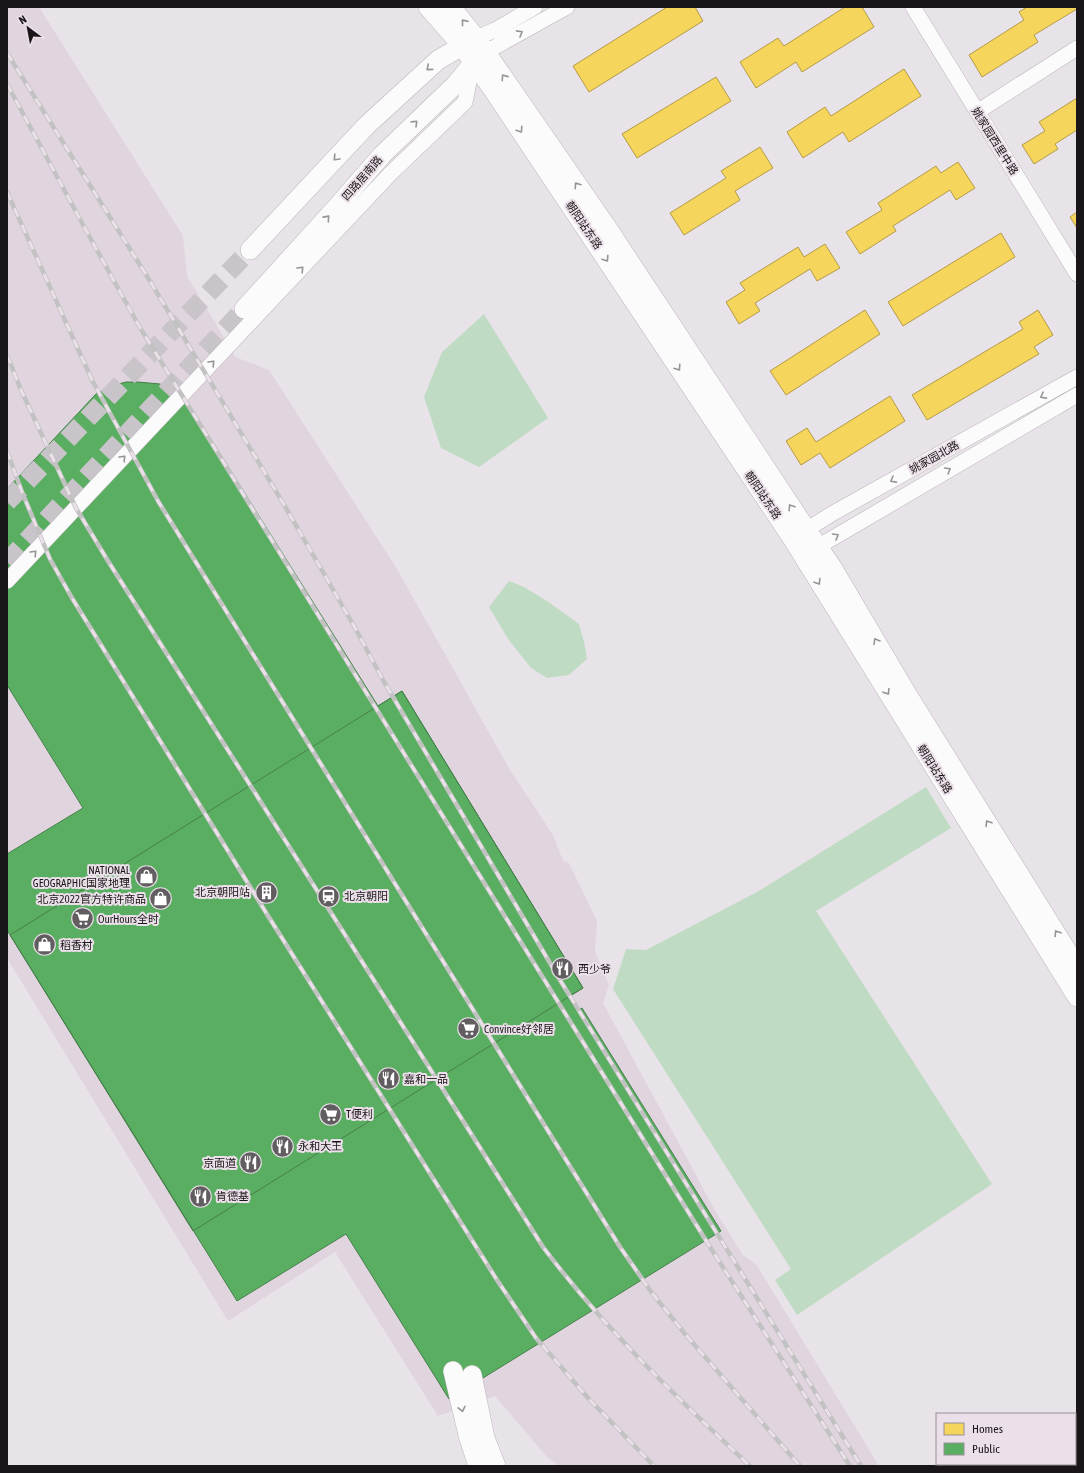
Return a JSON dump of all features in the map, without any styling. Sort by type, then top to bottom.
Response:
[{"type":"main road","name":"朝阳站东路","points":[[428,7],[474,50]]},
{"type":"main road","name":"朝阳站东路","points":[[451,7],[496,94],[593,239],[810,551],[1077,997]]},
{"type":"main road","points":[[250,250],[367,125],[438,60],[474,50]]},
{"type":"main road","name":"四路居南路","points":[[244,309],[382,155],[456,84],[474,50]]},
{"type":"main road","name":"朝阳站东路","points":[[810,551],[832,567],[907,694],[1077,966]]},
{"type":"main road","points":[[454,1371],[468,1435],[478,1466]]},
{"type":"main road","points":[[472,1375],[485,1438],[496,1466]]},
{"type":"street","points":[[7,581],[390,174],[465,102],[474,50],[495,30],[536,7]]},
{"type":"street","points":[[474,50],[567,7]]},
{"type":"street","name":"姚家园西里中路","points":[[913,7],[1077,274]]},
{"type":"street","points":[[977,112],[1077,48]]},
{"type":"street","name":"姚家园北路","points":[[799,534],[1077,377]]},
{"type":"street","name":"姚家园北路","points":[[810,551],[1077,395]]},
{"type":"shaded area","name":"北京朝阳站","points":[[7,7],[39,7],[183,236],[187,276],[235,357],[269,370],[397,569],[510,770],[553,835],[563,861],[569,863],[597,921],[595,952],[609,985],[603,1003],[717,1214],[743,1255],[756,1264],[879,1466],[560,1466],[548,1458],[495,1396],[438,1416],[335,1252],[228,1321],[7,958]]},
{"type":"green space","points":[[484,314],[548,418],[479,467],[441,448],[424,397],[442,352]]},
{"type":"green space","points":[[509,581],[524,587],[550,603],[579,624],[587,659],[569,675],[547,678],[531,668],[508,639],[489,607]]},
{"type":"green space","points":[[926,787],[951,828],[816,911],[992,1184],[797,1315],[775,1280],[791,1269],[613,989],[626,949],[646,950],[757,892]]},
{"type":"building: Homes","points":[[667,7],[695,7],[703,21],[589,92],[573,66]]},
{"type":"building: Homes","points":[[845,7],[862,7],[874,27],[802,72],[796,62],[756,88],[740,62],[778,38],[784,46]]},
{"type":"building: Homes","points":[[1027,7],[1077,7],[1077,9],[1034,35],[1038,42],[982,77],[969,55],[1024,20],[1019,12]]},
{"type":"building: Homes","points":[[904,69],[921,96],[849,142],[843,132],[803,158],[787,132],[825,107],[831,116]]},
{"type":"building: Homes","points":[[716,77],[731,101],[637,158],[622,134]]},
{"type":"building: Homes","points":[[1077,98],[1077,130],[1055,144],[1058,149],[1034,164],[1022,145],[1045,131],[1039,122]]},
{"type":"building: Homes","points":[[760,147],[773,168],[735,191],[740,200],[684,235],[670,213],[726,178],[721,171]]},
{"type":"building: Homes","points":[[958,162],[975,188],[956,200],[950,190],[893,226],[896,231],[860,254],[846,232],[882,210],[878,203],[936,166],[941,173]]},
{"type":"building: Homes","points":[[1077,212],[1077,228],[1070,217]]},
{"type":"building: Homes","points":[[1001,233],[1015,257],[903,326],[888,302]]},
{"type":"building: Homes","points":[[825,244],[840,268],[817,281],[810,269],[755,303],[760,311],[739,324],[726,302],[745,290],[740,283],[798,247],[804,257]]},
{"type":"building: Homes","points":[[865,310],[880,334],[786,395],[770,371]]},
{"type":"building: Homes","points":[[1038,310],[1053,335],[1034,347],[1039,354],[927,420],[912,395],[1023,329],[1019,322]]},
{"type":"building: Homes","points":[[890,396],[905,421],[830,468],[820,453],[801,465],[786,441],[807,428],[816,442]]},
{"type":"building: Public","name":"北京朝阳站","points":[[126,382],[160,384],[177,394],[192,409],[378,706],[402,691],[583,988],[568,997],[577,1011],[582,1008],[721,1231],[449,1399],[346,1234],[237,1301],[7,930],[7,854],[83,808],[7,685],[7,489],[96,394],[111,386]]},
{"type":"building: Public","points":[[402,691],[583,988],[193,1231],[10,935]]},
{"type":"tunnel","points":[[7,502],[250,250]]},
{"type":"tunnel","points":[[7,562],[244,309]]},
{"type":"railway","points":[[7,53],[150,281],[286,508],[354,626],[383,680],[560,980],[861,1466]]},
{"type":"railway","points":[[7,84],[139,326],[710,1247],[850,1466]]},
{"type":"railway","points":[[7,192],[92,380],[158,501],[620,1247],[652,1293],[685,1334],[800,1466]]},
{"type":"railway","points":[[7,355],[21,390],[76,508],[108,561],[543,1247],[616,1334],[668,1388],[750,1466]]},
{"type":"railway","points":[[7,451],[22,492],[50,559],[72,598],[265,911],[497,1280],[536,1338],[588,1398],[654,1466]]},
{"type":"place","name":"NATIONAL GEOGRAPHIC国家地理","points":[[146,876]]},
{"type":"place","name":"北京朝阳站","points":[[266,892]]},
{"type":"place","name":"北京朝阳","points":[[328,896]]},
{"type":"place","name":"北京2022官方特许商品","points":[[161,899]]},
{"type":"place","name":"OurHours全时","points":[[83,919]]},
{"type":"place","name":"稻香村","points":[[45,945]]},
{"type":"place","name":"西少爷","points":[[563,969]]},
{"type":"place","name":"Convince好邻居","points":[[469,1029]]},
{"type":"place","name":"嘉和一品","points":[[389,1079]]},
{"type":"place","name":"T便利","points":[[331,1114]]},
{"type":"place","name":"永和大王","points":[[282,1146]]},
{"type":"place","name":"京面道","points":[[251,1163]]},
{"type":"place","name":"肯德基","points":[[201,1196]]}]
